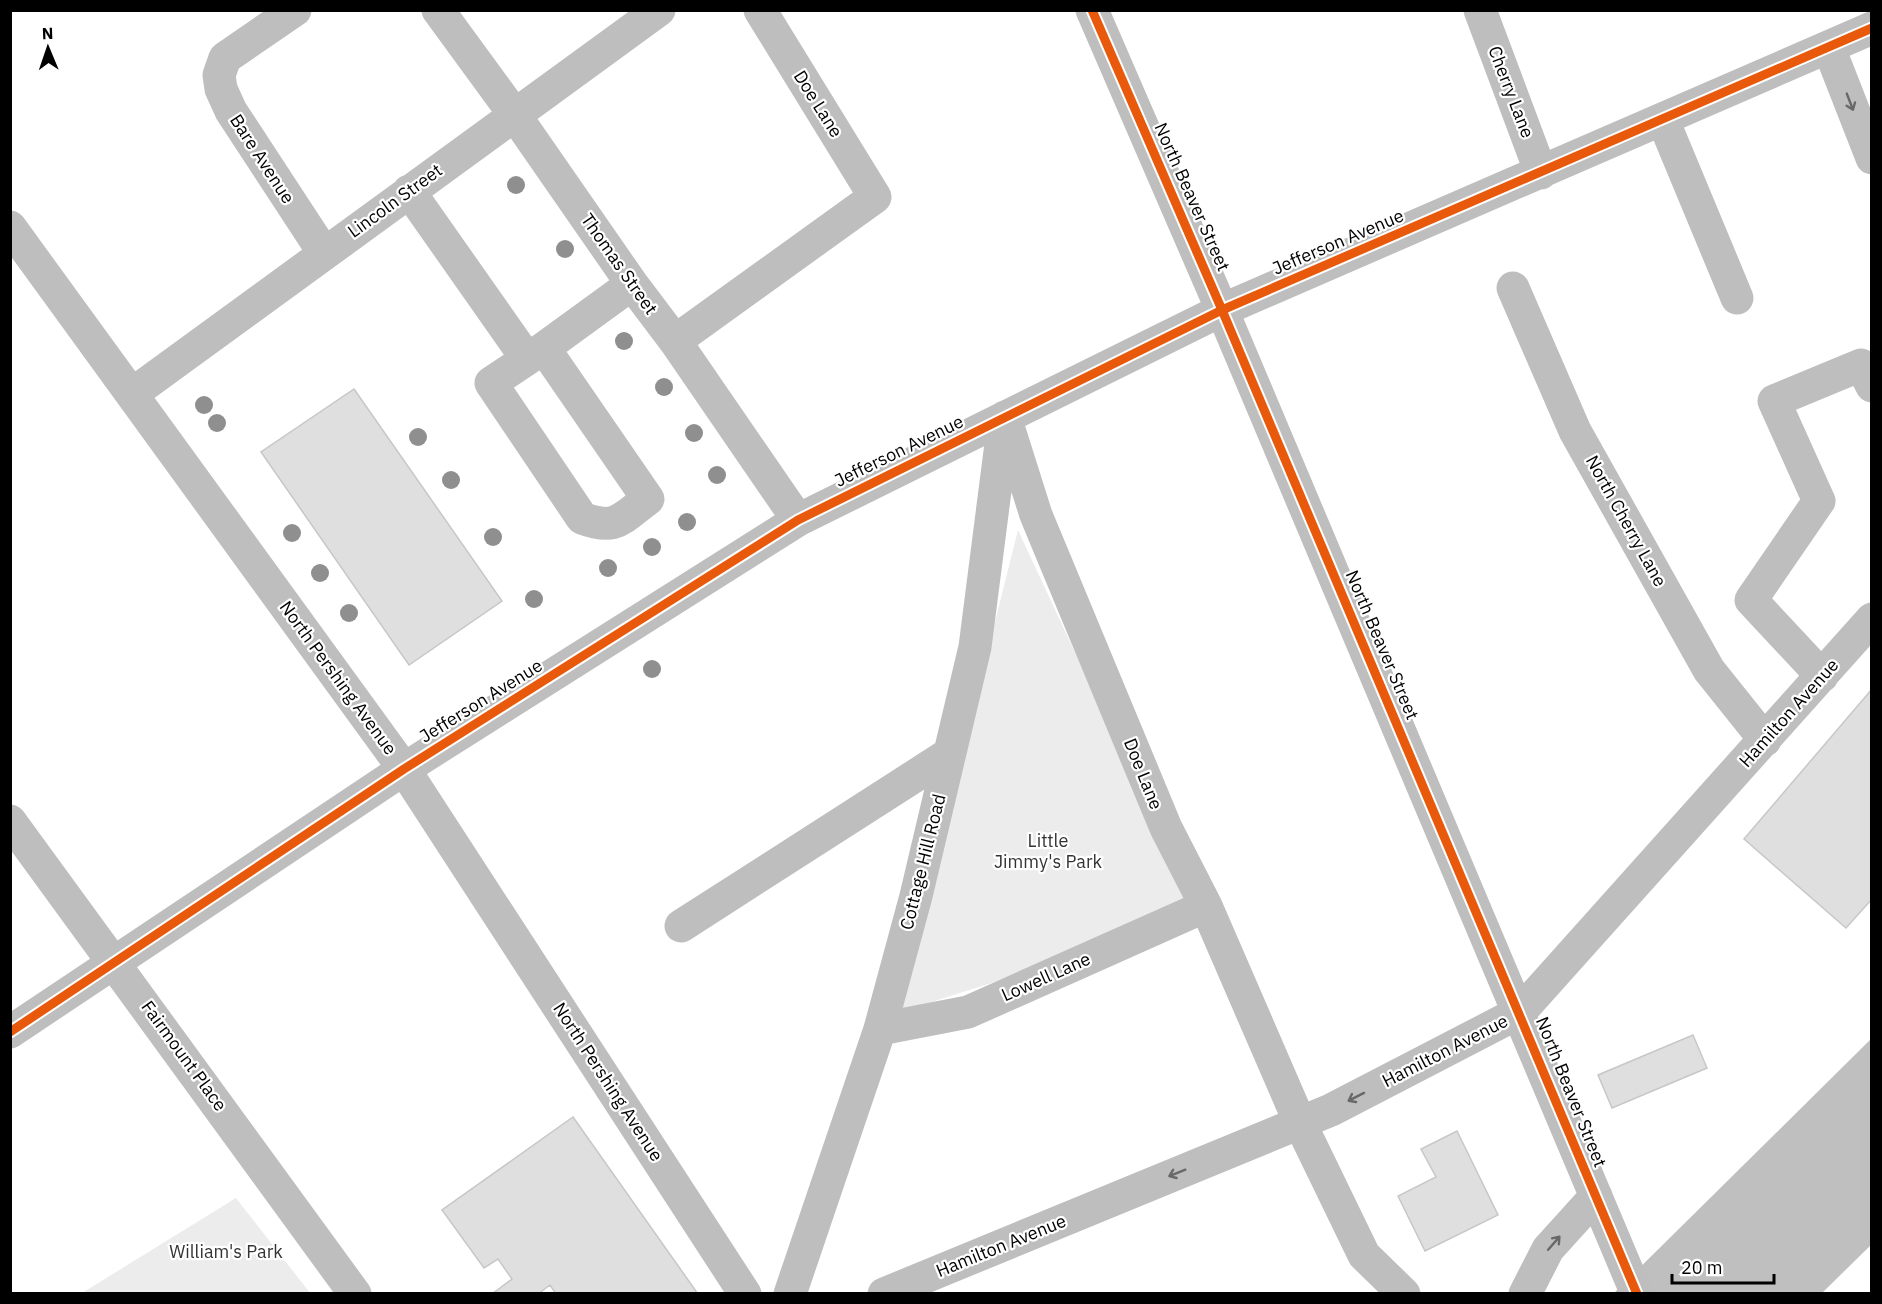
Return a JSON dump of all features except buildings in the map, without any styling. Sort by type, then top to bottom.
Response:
[{"type":"street","name":"Bare Avenue","points":[[295,10],[225,58],[219,75],[221,89],[231,111],[324,253]]},
{"type":"street","name":"Thomas Street","points":[[438,10],[675,341],[798,520]]},
{"type":"street","name":"Lincoln Street","points":[[132,394],[659,10]]},
{"type":"street","name":"Doe Lane","points":[[675,341],[875,197],[760,10]]},
{"type":"street","name":"North Beaver Street","points":[[1092,10],[1222,310],[1520,1012],[1610,1235],[1637,1293]]},
{"type":"street","name":"Cherry Lane","points":[[1480,10],[1541,173]]},
{"type":"street","name":"Jefferson Avenue","points":[[10,1032],[404,769],[798,520],[1222,310],[1829,48],[1868,23]]},
{"type":"street","points":[[1829,48],[1872,158]]},
{"type":"street","points":[[1663,120],[1737,298]]},
{"type":"street","points":[[409,191],[536,353],[648,500],[617,522],[601,525],[582,518],[490,383],[536,353],[632,284]]},
{"type":"street","name":"North Pershing Avenue","points":[[10,226],[404,769],[745,1293]]},
{"type":"street","name":"North Cherry Lane","points":[[1513,288],[1581,441],[1709,670],[1765,740]]},
{"type":"street","points":[[1822,676],[1751,600],[1819,501],[1773,401],[1861,365],[1872,386]]},
{"type":"street","name":"Doe Lane","points":[[1005,417],[1036,515],[1166,828],[1206,906],[1300,1123],[1364,1255],[1404,1293]]},
{"type":"street","name":"Cottage Hill Road","points":[[789,1293],[880,1029],[916,896],[975,647],[1005,417]]},
{"type":"street","name":"Hamilton Avenue","points":[[884,1293],[1331,1110],[1520,1012],[1872,619]]},
{"type":"street","points":[[681,926],[949,754]]},
{"type":"street","name":"Fairmount Place","points":[[10,821],[116,962],[355,1293]]},
{"type":"street","name":"Lowell Lane","points":[[880,1029],[968,1012],[1206,906]]},
{"type":"street","points":[[1526,1293],[1548,1249],[1596,1196]]},
{"type":"green space","name":"Little Jimmy's Park","points":[[1018,530],[1198,917],[897,1013]]},
{"type":"green space","name":"William's Park","points":[[236,1198],[310,1293],[82,1293]]},
{"type":"shaded area","points":[[1871,1039],[1871,1245],[1822,1293],[1613,1294]]},
{"type":"cycle path","points":[[1092,10],[1222,310],[1637,1294]]},
{"type":"cycle path","points":[[10,1032],[404,769],[798,520],[1222,310],[1872,28]]}]
